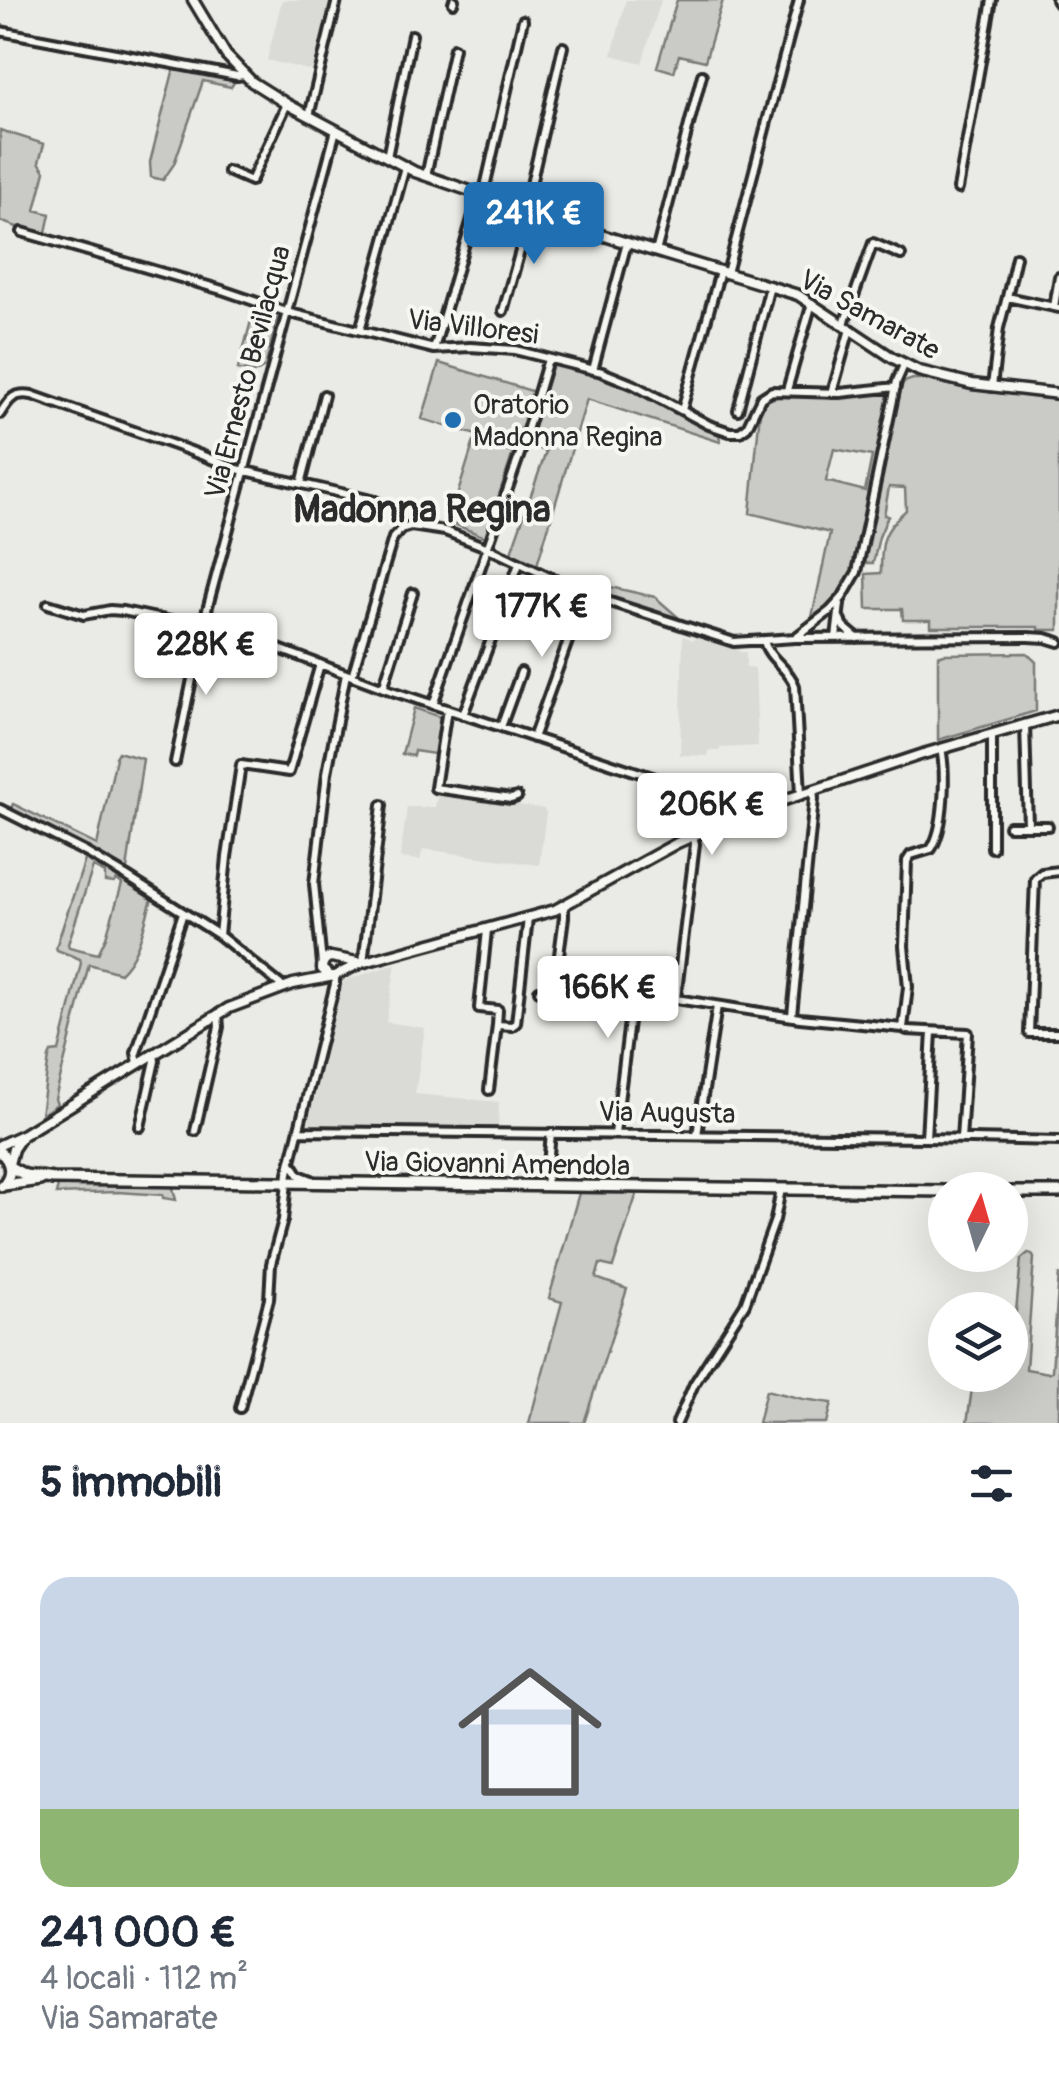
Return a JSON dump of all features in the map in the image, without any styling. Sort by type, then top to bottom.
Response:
[{"type":"main road","points":[[0,1148],[10,1165],[25,1176],[48,1178]]},
{"type":"main road","points":[[2,1187],[9,1177],[10,1165]]},
{"type":"main road","name":"Via Giovanni Amendola","points":[[48,1178],[928,1191]]},
{"type":"main road","points":[[2,1187],[48,1178]]},
{"type":"main road","points":[[1028,1192],[1059,1192]]},
{"type":"street","name":"Via Samarate","points":[[193,0],[218,44],[244,75],[287,104],[405,167],[528,212],[798,295],[904,365],[945,379],[1059,394]]},
{"type":"street","points":[[309,116],[337,0]]},
{"type":"street","points":[[682,410],[799,0]]},
{"type":"street","points":[[958,189],[992,0]]},
{"type":"street","points":[[434,349],[481,195],[523,20]]},
{"type":"street","points":[[0,31],[244,75]]},
{"type":"street","points":[[387,157],[412,35]]},
{"type":"street","points":[[426,176],[454,48]]},
{"type":"street","points":[[503,312],[563,48]]},
{"type":"street","points":[[656,252],[702,74]]},
{"type":"street","points":[[228,171],[251,182],[287,104]]},
{"type":"street","name":"Via Ernesto Bevilacqua","points":[[175,762],[202,627],[336,130]]},
{"type":"street","points":[[360,330],[405,167]]},
{"type":"street","name":"Via Villoresi","points":[[22,232],[286,312],[434,349],[470,346],[515,350],[593,370],[627,382],[714,427],[737,432],[747,427],[766,393],[787,390]]},
{"type":"street","points":[[593,370],[627,244]]},
{"type":"street","points":[[832,393],[847,327],[873,244],[902,255]]},
{"type":"street","points":[[992,386],[999,328],[1016,257]]},
{"type":"street","points":[[1007,297],[1056,308],[1059,277]]},
{"type":"street","points":[[738,410],[770,286]]},
{"type":"street","points":[[812,303],[787,390],[832,393],[896,386]]},
{"type":"street","points":[[433,705],[548,359]]},
{"type":"street","points":[[795,638],[842,598],[855,576],[896,386],[904,365]]},
{"type":"street","points":[[302,484],[324,394]]},
{"type":"street","points":[[0,414],[15,395],[45,398],[244,471],[376,501]]},
{"type":"street","points":[[335,974],[322,966],[314,884],[327,773],[349,675],[392,541],[399,530],[411,526],[465,538],[584,594],[731,642],[1034,636],[1059,642]]},
{"type":"street","points":[[463,715],[518,564]]},
{"type":"street","points":[[383,688],[413,593]]},
{"type":"street","points":[[533,738],[584,594]]},
{"type":"street","points":[[836,638],[842,598]]},
{"type":"street","points":[[48,604],[84,614],[116,610],[248,637],[383,688],[737,805],[745,813]]},
{"type":"street","points":[[838,615],[844,627],[858,638]]},
{"type":"street","points":[[764,641],[765,648],[788,671],[794,683],[801,794]]},
{"type":"street","points":[[219,935],[241,765],[290,772],[320,664]]},
{"type":"street","points":[[501,727],[521,672]]},
{"type":"street","points":[[447,709],[435,788],[517,798]]},
{"type":"street","points":[[0,1148],[217,1014],[249,999],[564,906],[693,835],[745,813],[941,748],[1059,715]]},
{"type":"street","points":[[1025,724],[1028,826]]},
{"type":"street","points":[[992,734],[992,848]]},
{"type":"street","points":[[903,1028],[908,987],[904,946],[907,861],[911,855],[931,849],[938,838],[944,776],[941,748]]},
{"type":"street","points":[[792,1015],[813,790]]},
{"type":"street","points":[[362,963],[382,805]]},
{"type":"street","points":[[0,809],[87,853],[219,935],[282,988]]},
{"type":"street","points":[[1009,826],[1048,826]]},
{"type":"street","points":[[676,999],[693,835]]},
{"type":"street","points":[[1059,872],[1042,873],[1034,880],[1029,1032],[1059,1034]]},
{"type":"street","points":[[554,993],[564,906]]},
{"type":"street","points":[[138,1063],[136,1053],[183,913]]},
{"type":"street","points":[[497,1024],[516,1023],[528,918]]},
{"type":"street","points":[[487,930],[480,1008],[498,1010],[489,1090]]},
{"type":"street","points":[[240,1408],[270,1299],[271,1264],[282,1225],[286,1182],[336,983],[335,974],[341,965],[319,946]]},
{"type":"street","points":[[293,984],[334,957],[362,963]]},
{"type":"street","points":[[539,992],[676,999],[800,1018],[968,1033],[962,1138]]},
{"type":"street","points":[[614,1134],[632,997]]},
{"type":"street","points":[[697,1136],[717,1006]]},
{"type":"street","points":[[196,1131],[219,1027],[217,1014]]},
{"type":"street","points":[[926,1138],[932,1032]]},
{"type":"street","points":[[140,1127],[154,1053]]},
{"type":"street","name":"Via Augusta","points":[[300,1131],[1059,1140]]},
{"type":"street","points":[[546,1186],[551,1133]]},
{"type":"street","points":[[10,1165],[14,1146],[24,1134]]},
{"type":"street","points":[[292,1162],[299,1176],[332,1183]]},
{"type":"street","points":[[677,1423],[694,1384],[745,1304],[775,1220],[781,1189]]},
{"type":"shaded area","points":[[282,0],[334,0],[316,72],[267,60]]},
{"type":"shaded area","points":[[626,0],[661,0],[642,63],[612,55]]},
{"type":"shaded area","points":[[677,0],[723,0],[705,61],[679,55],[674,72],[657,67]]},
{"type":"shaded area","points":[[174,68],[235,81],[231,87],[203,81],[174,164],[163,180],[151,177],[150,162]]},
{"type":"shaded area","points":[[0,130],[44,144],[39,162],[45,171],[35,210],[50,214],[45,237],[0,221]]},
{"type":"shaded area","points":[[255,306],[279,313],[265,367],[254,373],[238,369]]},
{"type":"shaded area","points":[[439,363],[535,392],[520,448],[422,419]]},
{"type":"shaded area","points":[[553,364],[639,392],[719,433],[720,442],[587,399],[536,568],[510,555],[546,452],[528,443]]},
{"type":"shaded area","points":[[913,379],[1059,400],[1059,630],[931,627],[931,620],[903,620],[902,609],[867,609],[866,574],[881,573],[884,538],[906,510],[905,488],[889,487],[884,515],[888,516],[873,563],[866,563],[899,389]]},
{"type":"shaded area","points":[[892,390],[854,572],[828,609],[811,622],[830,533],[750,513],[761,402],[780,396],[836,398]],"holes":[[[834,449],[872,456],[865,491],[826,481]]]},
{"type":"shaded area","points":[[474,441],[513,453],[485,537],[449,522]]},
{"type":"shaded area","points":[[583,581],[655,597],[686,624],[580,588]]},
{"type":"shaded area","points":[[683,636],[693,640],[697,636],[746,652],[746,667],[755,668],[758,746],[720,748],[708,751],[708,756],[680,755]]},
{"type":"shaded area","points":[[1027,653],[1036,662],[1036,711],[938,740],[938,656]]},
{"type":"shaded area","points":[[414,708],[443,718],[438,751],[434,754],[402,754]]},
{"type":"shaded area","points":[[118,752],[143,759],[126,876],[8,814],[13,804],[97,845]]},
{"type":"shaded area","points":[[438,792],[544,809],[539,865],[423,849],[420,860],[400,858],[407,807],[435,807]]},
{"type":"shaded area","points":[[86,857],[152,899],[137,948],[127,966],[120,973],[89,964],[55,1099],[57,1104],[41,1115],[49,1057],[51,1052],[59,1051],[81,963],[56,947]],"holes":[[[93,867],[105,873],[105,882],[117,880],[122,884],[98,954],[69,947]]]},
{"type":"shaded area","points":[[396,964],[386,1022],[425,1028],[415,1094],[499,1102],[498,1128],[308,1126],[343,981]]},
{"type":"shaded area","points":[[59,1182],[172,1184],[176,1200],[163,1195],[118,1192],[56,1194]]},
{"type":"shaded area","points":[[579,1193],[637,1193],[613,1267],[600,1264],[596,1278],[627,1289],[584,1423],[529,1423],[562,1302],[549,1298]]},
{"type":"shaded area","points":[[1028,1253],[1032,1254],[1028,1341],[1028,1292],[1018,1292],[1020,1272],[1028,1272]]},
{"type":"shaded area","points":[[1059,1274],[1059,1423],[967,1423],[972,1392],[1028,1392],[1028,1369],[1052,1371]]},
{"type":"shaded area","points":[[766,1390],[832,1403],[827,1423],[758,1423]]},
{"type":"place","name":"Oratorio Madonna Regina","points":[[453,420]]},
{"type":"district","name":"Madonna Regina","points":[[422,509]]}]
